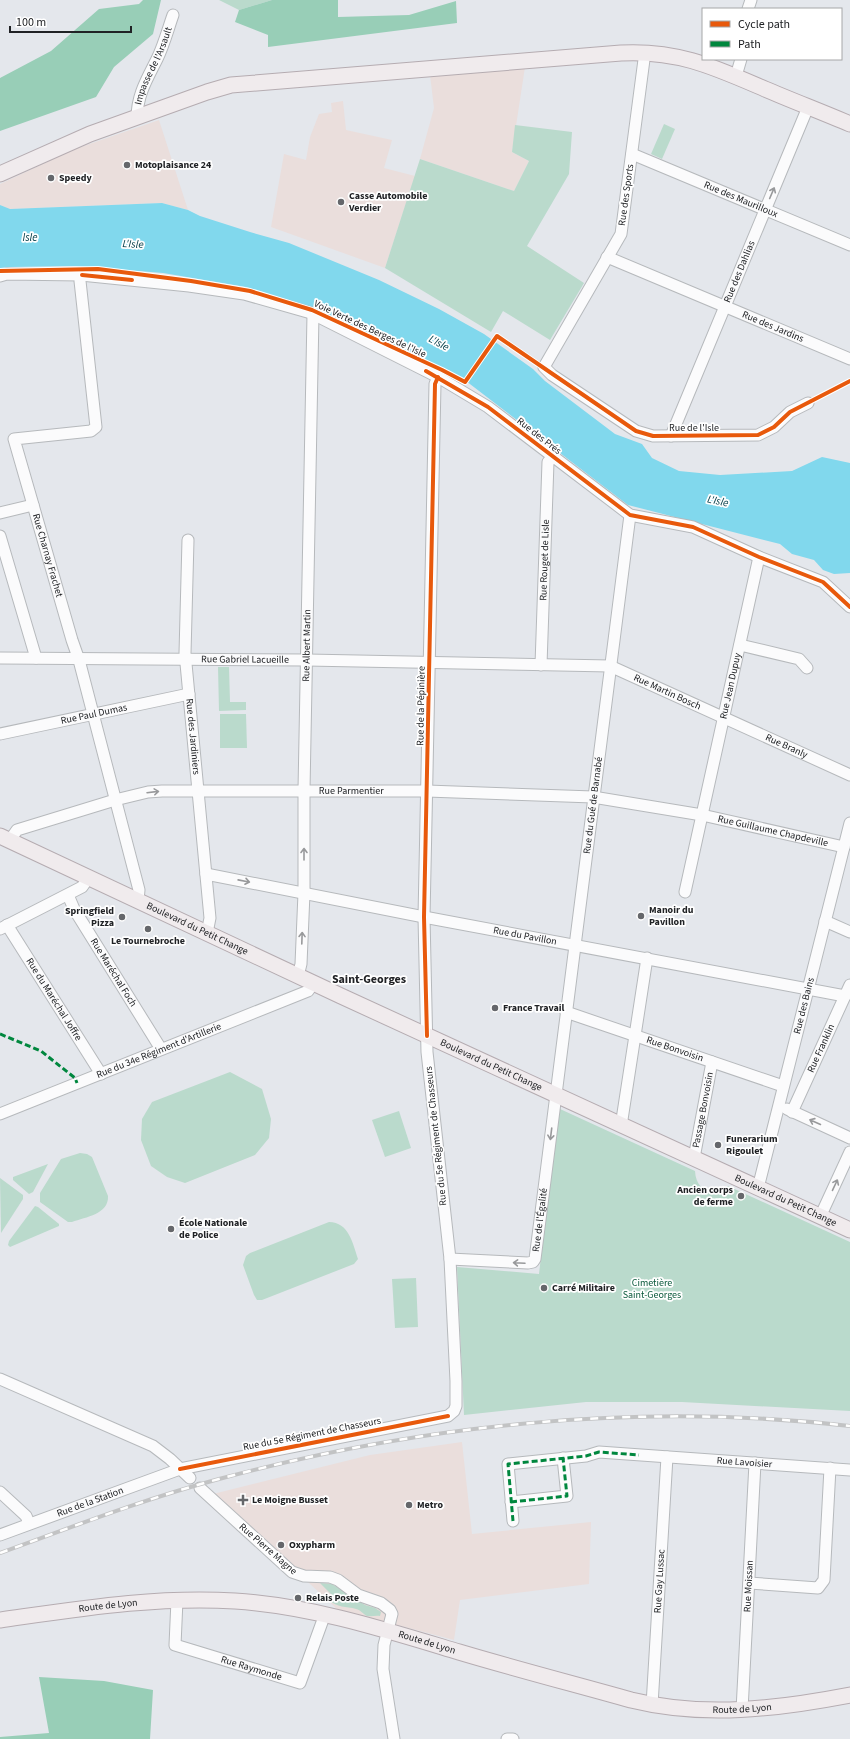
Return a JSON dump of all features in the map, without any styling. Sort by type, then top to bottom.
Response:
[{"type":"main road","points":[[0,174],[90,134],[206,92],[231,85],[516,61],[645,52],[679,57],[708,64],[850,124]]},
{"type":"main road","name":"Boulevard du Petit Change","points":[[5,838],[314,984],[850,1230]]},
{"type":"main road","name":"Route de Lyon","points":[[0,1620],[128,1603],[177,1600],[211,1600],[265,1604],[325,1614],[578,1686],[652,1705],[691,1710],[742,1710],[794,1705],[850,1695]]},
{"type":"street","name":"Impasse de l'Arsault","points":[[137,118],[139,96],[157,58],[173,15]]},
{"type":"street","name":"Rue des Sports","points":[[544,367],[621,234],[645,52]]},
{"type":"street","points":[[736,76],[741,60]]},
{"type":"street","name":"Rue des Dahlias","points":[[671,436],[808,107]]},
{"type":"street","name":"Rue des Maurilloux","points":[[632,154],[850,245]]},
{"type":"street","name":"Rue des Jardins","points":[[607,257],[850,359]]},
{"type":"street","name":"Rue des Prés","points":[[0,276],[7,274],[81,275],[189,286],[244,294],[313,314],[438,377],[488,407],[630,515],[693,527],[759,557],[823,582],[850,607]]},
{"type":"street","name":"Rue Charnay Frachet","points":[[81,275],[80,281],[96,427],[91,431],[14,439],[78,658],[139,890],[138,900]]},
{"type":"street","name":"Rue Albert Martin","points":[[298,976],[301,964],[304,893],[304,790],[313,314]]},
{"type":"street","name":"Rue de l'Isle","points":[[544,367],[552,375],[636,432],[653,436],[758,435],[774,427],[790,412],[808,403]]},
{"type":"street","name":"Rue de la Pépinière","points":[[427,1036],[424,918],[435,384],[438,377]]},
{"type":"street","name":"Rue Rouget de Lisle","points":[[541,665],[548,462],[553,457]]},
{"type":"street","points":[[0,513],[33,506]]},
{"type":"street","name":"Rue du Gué de Barnabé","points":[[556,1095],[630,515]]},
{"type":"street","points":[[0,536],[36,658]]},
{"type":"street","name":"Rue des Jardiniers","points":[[188,540],[185,653],[210,918],[207,933]]},
{"type":"street","name":"Rue Jean Dupuy","points":[[685,892],[759,557]]},
{"type":"street","points":[[740,645],[799,659],[807,668]]},
{"type":"street","name":"Rue Gabriel Lacueille","points":[[0,658],[307,660],[610,666]]},
{"type":"street","name":"Rue Martin Bosch","points":[[610,666],[724,718]]},
{"type":"street","name":"Rue Paul Dumas","points":[[0,734],[189,694]]},
{"type":"street","name":"Rue Branly","points":[[724,718],[850,775]]},
{"type":"street","name":"Rue Parmentier","points":[[5,838],[17,830],[115,800],[148,792],[197,790],[427,791],[593,797],[702,815]]},
{"type":"street","name":"Rue Guillaume Chapdeville","points":[[702,815],[844,847]]},
{"type":"street","name":"Rue des Bains","points":[[758,1188],[850,823]]},
{"type":"street","name":"Rue du Pavillon","points":[[206,874],[424,918],[647,958],[845,996]]},
{"type":"street","points":[[4,927],[82,887],[89,877]]},
{"type":"street","name":"Rue Maréchal Foch","points":[[68,895],[74,909],[161,1049]]},
{"type":"street","points":[[825,921],[850,932]]},
{"type":"street","name":"Rue du Maréchal Joffre","points":[[4,927],[101,1074]]},
{"type":"street","points":[[622,1126],[647,958]]},
{"type":"street","name":"Rue du 34e Régiment d'Artillerie","points":[[0,1114],[308,991],[314,984]]},
{"type":"street","name":"Rue Franklin","points":[[792,1112],[850,984]]},
{"type":"street","name":"Rue Bonvoisin","points":[[566,1012],[783,1086]]},
{"type":"street","name":"Rue du 5e Régiment de Chasseurs","points":[[180,1469],[448,1416],[454,1411],[456,1399],[450,1259],[427,1052],[427,1036]]},
{"type":"street","name":"Passage Bonvoisin","points":[[694,1158],[712,1062]]},
{"type":"street","name":"Rue de l'Égalité","points":[[450,1259],[528,1263],[533,1262],[535,1259],[556,1095]]},
{"type":"street","points":[[778,1105],[850,1138]]},
{"type":"street","points":[[820,1217],[850,1152]]},
{"type":"street","points":[[0,1379],[153,1446],[161,1451],[190,1478]]},
{"type":"street","name":"Rue Lavoisier","points":[[511,1502],[508,1464],[563,1458],[599,1452],[850,1470]]},
{"type":"street","name":"Rue Gay Lussac","points":[[652,1705],[667,1457]]},
{"type":"street","points":[[513,1521],[511,1502],[566,1496],[563,1458]]},
{"type":"street","name":"Rue Moissan","points":[[742,1710],[755,1463]]},
{"type":"street","points":[[749,1583],[818,1588],[824,1580],[830,1468]]},
{"type":"street","name":"Rue de la Station","points":[[0,1535],[29,1523],[180,1469]]},
{"type":"street","name":"Rue Pierre Magne","points":[[200,1488],[292,1572],[304,1576],[330,1577],[338,1580],[358,1595],[386,1606],[392,1614],[387,1631]]},
{"type":"street","points":[[0,1492],[26,1516],[29,1523]]},
{"type":"street","name":"Rue Raymonde","points":[[177,1600],[176,1645],[300,1683],[325,1614]]},
{"type":"street","points":[[387,1631],[383,1656],[383,1669],[394,1739]]},
{"type":"street","points":[[507,1739],[513,1739]]},
{"type":"shaded area","points":[[525,67],[512,152],[529,161],[514,191],[420,159],[434,108],[430,75]]},
{"type":"shaded area","name":"Casse Automobile Verdier","points":[[343,101],[346,130],[392,140],[384,168],[415,176],[385,268],[271,227],[284,154],[306,160],[310,137],[319,114],[332,112],[331,103]]},
{"type":"shaded area","points":[[159,120],[188,210],[162,203],[9,209],[0,205],[0,184],[75,149]]},
{"type":"shaded area","points":[[462,1442],[472,1534],[591,1522],[589,1584],[460,1600],[454,1640],[337,1609],[213,1494],[370,1455]]},
{"type":"green space","points":[[143,0],[161,0],[153,34],[114,67],[96,97],[0,131],[0,78],[51,51],[99,9],[139,4]]},
{"type":"green space","points":[[219,0],[272,0],[239,10]]},
{"type":"green space","points":[[272,0],[338,0],[338,17],[409,15],[456,1],[457,23],[268,47],[268,35],[235,22],[239,10]]},
{"type":"green space","points":[[664,124],[675,129],[662,159],[651,154]]},
{"type":"green space","points":[[515,125],[572,132],[569,174],[527,246],[584,283],[550,340],[503,311],[491,332],[385,268],[420,159],[514,191],[529,161],[512,152]]},
{"type":"green space","points":[[218,667],[229,667],[230,702],[246,702],[246,710],[219,711]]},
{"type":"green space","points":[[220,714],[246,714],[247,748],[220,748]]},
{"type":"green space","points":[[230,1072],[262,1089],[271,1119],[269,1138],[255,1155],[185,1183],[167,1177],[151,1166],[141,1140],[142,1119],[152,1102]]},
{"type":"green space","name":"Cimetière Saint-Georges","points":[[560,1109],[695,1171],[698,1183],[706,1190],[716,1191],[728,1186],[850,1242],[850,1411],[682,1402],[586,1402],[464,1415],[457,1267],[539,1274],[551,1170]]},
{"type":"green space","points":[[399,1111],[411,1148],[385,1157],[372,1120]]},
{"type":"green space","points":[[80,1153],[87,1154],[92,1157],[108,1196],[107,1202],[105,1207],[96,1214],[68,1222],[40,1202],[40,1193],[61,1159]]},
{"type":"green space","points":[[48,1164],[33,1192],[29,1194],[13,1180],[13,1177]]},
{"type":"green space","points":[[0,1178],[23,1195],[23,1199],[1,1233]]},
{"type":"green space","points":[[35,1206],[59,1224],[59,1226],[10,1247],[8,1245],[9,1241]]},
{"type":"green space","points":[[329,1222],[336,1223],[341,1226],[349,1235],[358,1259],[354,1264],[262,1300],[257,1300],[243,1265],[246,1256],[250,1253]]},
{"type":"green space","points":[[416,1278],[418,1327],[395,1328],[392,1279]]},
{"type":"green space","points":[[320,1583],[332,1584],[365,1605],[375,1608],[381,1612],[380,1616],[367,1616],[361,1611],[332,1603],[329,1600],[333,1596]]},
{"type":"green space","points":[[39,1677],[104,1681],[153,1690],[150,1739],[0,1739],[0,1737],[49,1733]]},
{"type":"water","points":[[162,203],[188,210],[200,216],[250,232],[289,243],[379,280],[439,309],[484,334],[533,369],[545,381],[615,434],[642,444],[652,458],[679,471],[720,475],[792,471],[822,457],[850,463],[850,573],[834,574],[823,570],[814,560],[792,554],[780,544],[628,505],[466,381],[314,308],[246,287],[163,273],[76,266],[0,268],[0,205],[10,209]]},
{"type":"railway","points":[[0,1553],[136,1504],[219,1479],[296,1460],[374,1444],[453,1432],[532,1423],[612,1418],[691,1416],[771,1419],[850,1426]]},
{"type":"marked path","points":[[0,1034],[41,1051],[75,1078],[77,1083]]},
{"type":"marked path","points":[[513,1521],[508,1464],[586,1456],[599,1452],[639,1455]]},
{"type":"marked path","points":[[511,1502],[567,1496],[563,1458]]},
{"type":"cycle path","name":"Voie Verte des Berges de l'Isle","points":[[0,271],[98,269],[191,281],[250,291],[312,310],[465,382],[497,336],[636,431],[653,436],[758,435],[774,427],[790,412],[850,381]]},
{"type":"cycle path","points":[[82,275],[132,280]]},
{"type":"cycle path","points":[[426,371],[488,407],[630,515],[693,527],[759,557],[823,582],[850,607]]},
{"type":"cycle path","points":[[427,1036],[424,917],[435,384],[438,377]]},
{"type":"cycle path","points":[[180,1469],[448,1416]]},
{"type":"place","name":"Motoplaisance 24","points":[[127,165]]},
{"type":"place","name":"Speedy","points":[[51,178]]},
{"type":"place","name":"Casse Automobile Verdier","points":[[341,202]]},
{"type":"place","name":"Manoir du Pavillon","points":[[641,916]]},
{"type":"place","name":"Springfield Pizza","points":[[122,917]]},
{"type":"place","name":"Le Tournebroche","points":[[148,929]]},
{"type":"place","name":"France Travail","points":[[495,1008]]},
{"type":"place","name":"Funerarium Rigoulet","points":[[718,1145]]},
{"type":"place","name":"Ancien corps de ferme","points":[[741,1196]]},
{"type":"place","name":"École Nationale de Police","points":[[171,1229]]},
{"type":"place","name":"Carré Militaire","points":[[544,1288]]},
{"type":"place","name":"Le Moigne Busset","points":[[243,1500]]},
{"type":"place","name":"Metro","points":[[409,1505]]},
{"type":"place","name":"Oxypharm","points":[[281,1545]]},
{"type":"place","name":"Relais Poste","points":[[298,1598]]},
{"type":"district","name":"Saint-Georges","points":[[369,979]]},
{"type":"water label","name":"Isle","points":[[30,237]]},
{"type":"water label","name":"L'Isle","points":[[133,244]]},
{"type":"water label","name":"L'Isle","points":[[439,343]]},
{"type":"water label","name":"L'Isle","points":[[718,501]]}]
